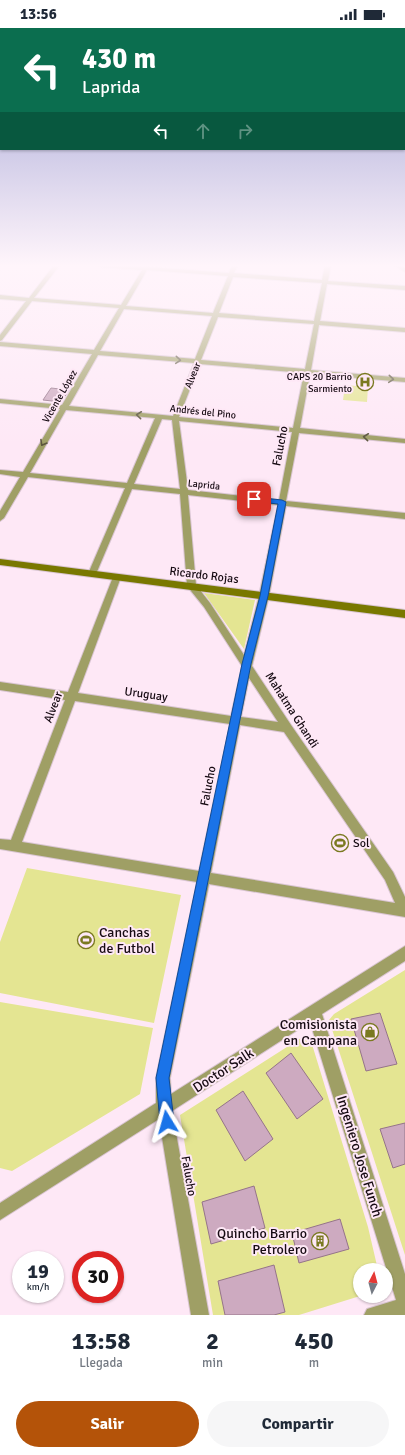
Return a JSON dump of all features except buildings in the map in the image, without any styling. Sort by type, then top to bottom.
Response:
[{"type":"street","points":[[0,339],[11,325]]},
{"type":"street","name":"Vicente López","points":[[0,518],[112,325]]},
{"type":"street","name":"Alvear","points":[[175,419],[211,325]]},
{"type":"street","name":"Falucho","points":[[200,1315],[164,1107],[163,1078],[235,720],[264,597],[316,325]]},
{"type":"street","points":[[342,325],[405,330]]},
{"type":"street","points":[[0,344],[405,380]]},
{"type":"street","name":"Andrés del Pino","points":[[0,401],[405,441]]},
{"type":"street","points":[[92,574],[159,417]]},
{"type":"street","name":"Mahatma Ghandi","points":[[175,419],[184,492],[193,588],[247,664],[287,728],[389,876],[405,911]]},
{"type":"street","name":"Laprida","points":[[0,472],[405,516]]},
{"type":"street","name":"Ricardo Rojas","points":[[0,563],[117,578]]},
{"type":"street","name":"Ricardo Rojas","points":[[0,563],[405,615]]},
{"type":"street","name":"Alvear","points":[[14,847],[117,578]]},
{"type":"street","name":"Uruguay","points":[[0,686],[287,728]]},
{"type":"street","points":[[0,844],[405,911]]},
{"type":"street","name":"Doctor Salk","points":[[0,1212],[405,952]]},
{"type":"street","name":"Ingeniero Jose Funch","points":[[314,1011],[405,1301]]},
{"type":"street","points":[[373,1315],[405,1306]]},
{"type":"green space","points":[[345,385],[368,387],[367,402],[343,400]]},
{"type":"green space","points":[[204,593],[255,600],[244,649]]},
{"type":"green space","points":[[27,868],[181,895],[154,1023],[0,993],[0,942]]},
{"type":"green space","points":[[405,970],[405,1255],[329,1020],[334,1014]]},
{"type":"green space","points":[[0,1002],[153,1028],[140,1094],[12,1171],[0,1168]]},
{"type":"green space","points":[[301,1038],[311,1041],[368,1227],[376,1263],[353,1263],[353,1298],[299,1315],[213,1315],[180,1115]]},
{"type":"place","name":"CAPS 20 Barrio Sarmiento","points":[[365,382]]},
{"type":"place","name":"Sol","points":[[340,843]]},
{"type":"place","name":"Canchas de Futbol","points":[[86,940]]},
{"type":"place","name":"Comisionista en Campana","points":[[370,1032]]},
{"type":"place","name":"Quincho Barrio Petrolero","points":[[320,1241]]},
{"type":"route","points":[[167,1122],[164,1107],[163,1078],[247,664],[264,596],[282,502],[254,499]]}]
